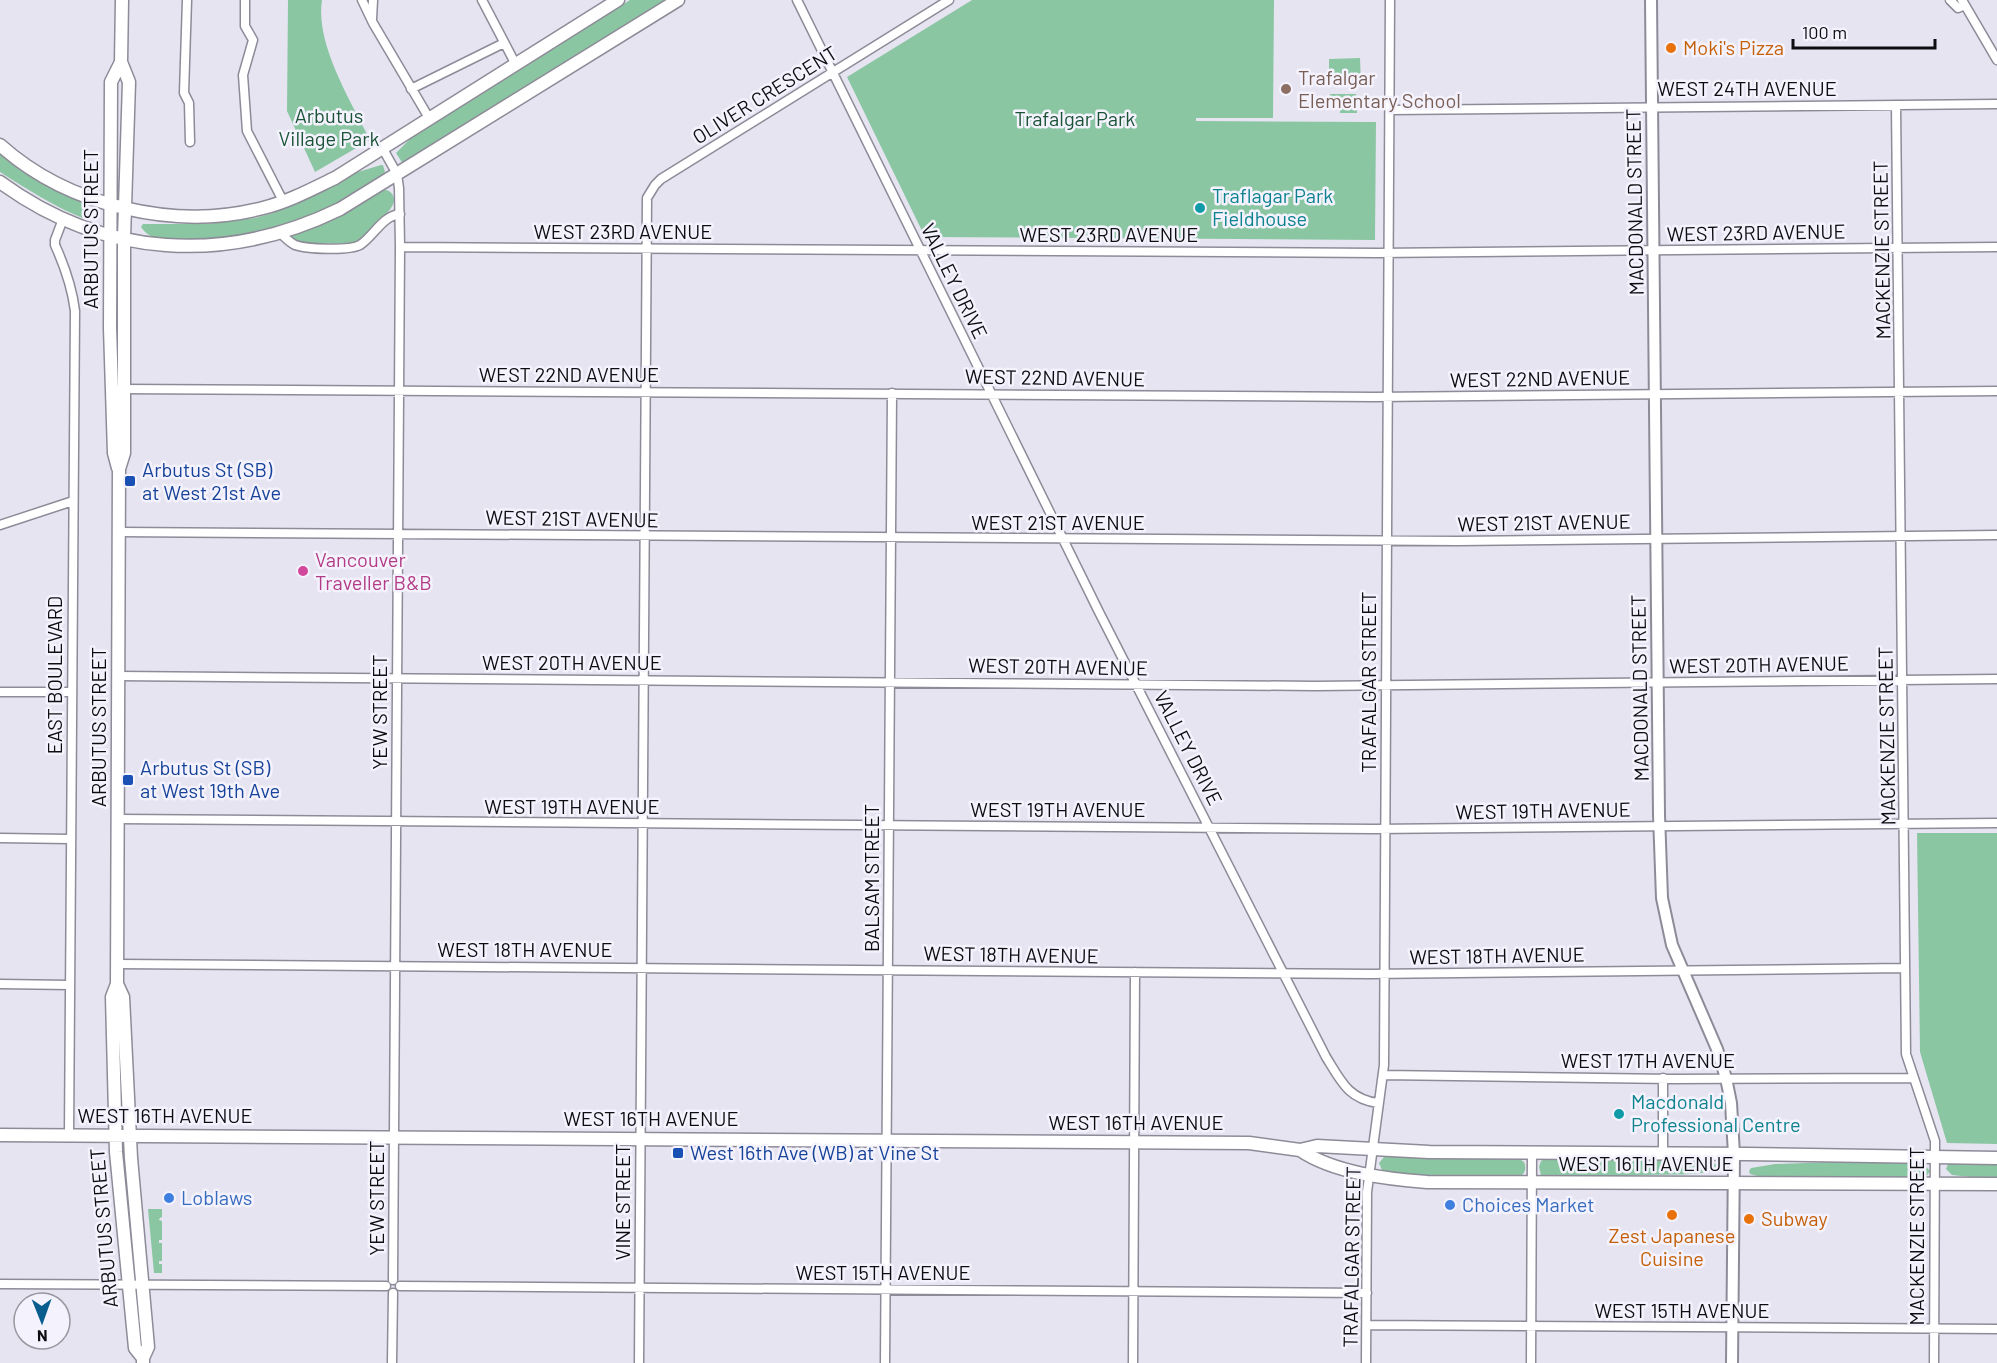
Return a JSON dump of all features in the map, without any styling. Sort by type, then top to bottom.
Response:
[{"type":"main road","name":"ARBUTUS STREET","points":[[118,389],[129,82],[121,63],[122,0]]},
{"type":"main road","points":[[0,182],[31,203],[83,228],[152,244],[194,246],[235,243],[280,233],[298,228],[340,209],[678,0]]},
{"type":"main road","points":[[0,145],[28,167],[61,185],[125,208],[170,217],[206,217],[266,208],[335,178],[613,1]]},
{"type":"main road","name":"ARBUTUS STREET","points":[[121,63],[111,82],[110,327],[124,453],[119,470],[117,984],[112,997],[115,1135],[135,1348],[143,1360]]},
{"type":"main road","name":"ARBUTUS STREET","points":[[117,984],[123,997],[129,1136],[148,1347],[143,1360]]},
{"type":"main road","name":"WEST 16TH AVENUE","points":[[0,1135],[1249,1143],[1300,1150],[1317,1146],[1372,1150],[1532,1154],[1997,1158]]},
{"type":"main road","name":"WEST 16TH AVENUE","points":[[1300,1150],[1314,1159],[1369,1174],[1427,1182],[1997,1184]]},
{"type":"street","points":[[187,0],[184,93],[189,103],[190,142]]},
{"type":"street","points":[[245,0],[245,26],[253,40],[243,75],[247,131],[283,201]]},
{"type":"street","points":[[362,0],[372,22],[429,118]]},
{"type":"street","points":[[372,22],[373,0]]},
{"type":"street","points":[[482,0],[515,63]]},
{"type":"street","name":"VALLEY DRIVE","points":[[797,0],[1063,539],[1326,1057],[1343,1084],[1363,1101],[1378,1103]]},
{"type":"street","name":"OLIVER CRESCENT","points":[[646,248],[647,198],[661,179],[949,0]]},
{"type":"street","name":"TRAFALGAR STREET","points":[[1366,1363],[1367,1192],[1378,1103],[1384,1075],[1390,0]]},
{"type":"street","name":"MACDONALD STREET","points":[[1651,0],[1662,898],[1672,945],[1712,1039],[1726,1078],[1731,1104],[1734,1154],[1732,1363]]},
{"type":"street","points":[[1950,0],[1958,8],[1963,2],[1997,60]]},
{"type":"street","points":[[411,89],[504,43]]},
{"type":"street","name":"WEST 24TH AVENUE","points":[[1390,110],[1997,104]]},
{"type":"street","name":"MACKENZIE STREET","points":[[1896,105],[1906,1054],[1935,1141],[1934,1363]]},
{"type":"street","name":"YEW STREET","points":[[383,149],[397,174],[400,214],[392,1363]]},
{"type":"street","points":[[280,233],[290,242],[306,247],[355,247],[388,217],[400,214]]},
{"type":"street","name":"EAST BOULEVARD","points":[[63,219],[55,245],[68,274],[75,311],[69,1135]]},
{"type":"street","name":"WEST 23RD AVENUE","points":[[400,247],[1390,253],[1997,247]]},
{"type":"street","name":"VINE STREET","points":[[639,1363],[646,248]]},
{"type":"street","name":"WEST 22ND AVENUE","points":[[118,389],[1388,397],[1997,391]]},
{"type":"street","name":"BALSAM STREET","points":[[885,1363],[892,393]]},
{"type":"street","points":[[0,525],[73,501]]},
{"type":"street","name":"WEST 21ST AVENUE","points":[[119,532],[1386,541],[1997,535]]},
{"type":"street","name":"WEST 20TH AVENUE","points":[[118,676],[1386,685],[1997,679]]},
{"type":"street","points":[[0,692],[72,692]]},
{"type":"street","name":"WEST 19TH AVENUE","points":[[118,819],[1385,830],[1997,824]]},
{"type":"street","points":[[0,838],[70,839]]},
{"type":"street","name":"WEST 18TH AVENUE","points":[[117,964],[1285,974],[1905,968]]},
{"type":"street","points":[[1133,1363],[1135,972]]},
{"type":"street","points":[[0,984],[70,985]]},
{"type":"street","name":"WEST 17TH AVENUE","points":[[1384,1075],[1913,1078]]},
{"type":"street","points":[[1663,1078],[1663,1154]]},
{"type":"street","points":[[1531,1363],[1532,1154]]},
{"type":"street","name":"WEST 15TH AVENUE","points":[[0,1284],[1367,1293]]},
{"type":"street","name":"WEST 15TH AVENUE","points":[[1367,1325],[1997,1329]]},
{"type":"green space","name":"Arbutus Village Park","points":[[288,0],[322,0],[321,17],[329,53],[370,140],[315,172],[287,111]]},
{"type":"green space","points":[[630,0],[669,0],[403,164],[396,153],[413,136]]},
{"type":"green space","name":"Trafalgar Park","points":[[972,0],[1274,0],[1273,118],[1196,118],[1196,121],[1376,122],[1375,240],[925,237],[847,77]]},
{"type":"green space","points":[[1360,58],[1361,84],[1329,85],[1329,59]]},
{"type":"green space","points":[[1330,94],[1356,94],[1357,113],[1340,113],[1340,106],[1330,106]]},
{"type":"green space","points":[[0,154],[37,179],[87,203],[87,218],[52,204],[0,172]]},
{"type":"green space","points":[[381,165],[385,172],[379,179],[331,208],[296,223],[259,233],[202,240],[171,240],[154,238],[141,227],[143,224],[205,224],[255,218],[273,213],[348,175]]},
{"type":"green space","points":[[381,190],[391,192],[394,198],[393,205],[373,228],[356,241],[345,244],[311,243],[291,238],[338,215]]},
{"type":"green space","points":[[1917,833],[1997,833],[1997,1144],[1947,1143],[1920,1052]]},
{"type":"green space","points":[[1384,1157],[1518,1158],[1524,1162],[1525,1169],[1524,1173],[1518,1177],[1413,1177],[1382,1170],[1379,1163]]},
{"type":"green space","points":[[1547,1158],[1697,1160],[1716,1164],[1719,1168],[1691,1174],[1544,1177],[1539,1167],[1541,1161]]},
{"type":"green space","points":[[1908,1161],[1925,1165],[1930,1171],[1926,1176],[1917,1179],[1805,1180],[1762,1177],[1750,1174],[1749,1171],[1751,1168],[1775,1164]]},
{"type":"green space","points":[[1997,1161],[1997,1180],[1952,1175],[1946,1169],[1948,1164]]},
{"type":"green space","points":[[148,1209],[162,1209],[162,1217],[159,1220],[162,1221],[162,1240],[159,1240],[159,1243],[162,1243],[162,1261],[159,1261],[159,1264],[162,1264],[162,1273],[154,1273]]},
{"type":"place","name":"Moki's Pizza","points":[[1671,48]]},
{"type":"place","name":"Trafalgar Elementary School","points":[[1286,89]]},
{"type":"place","name":"Traflagar Park Fieldhouse","points":[[1200,208]]},
{"type":"place","name":"Arbutus St (SB) at West 21st Ave","points":[[130,481]]},
{"type":"place","name":"Vancouver Traveller B&B","points":[[303,571]]},
{"type":"place","name":"Arbutus St (SB) at West 19th Ave","points":[[128,780]]},
{"type":"place","name":"Macdonald Professional Centre","points":[[1619,1114]]},
{"type":"place","name":"West 16th Ave (WB) at Vine St","points":[[678,1153]]},
{"type":"place","name":"Loblaws","points":[[169,1198]]},
{"type":"place","name":"Choices Market","points":[[1450,1205]]},
{"type":"place","name":"Zest Japanese Cuisine","points":[[1672,1215]]},
{"type":"place","name":"Subway","points":[[1749,1219]]}]
